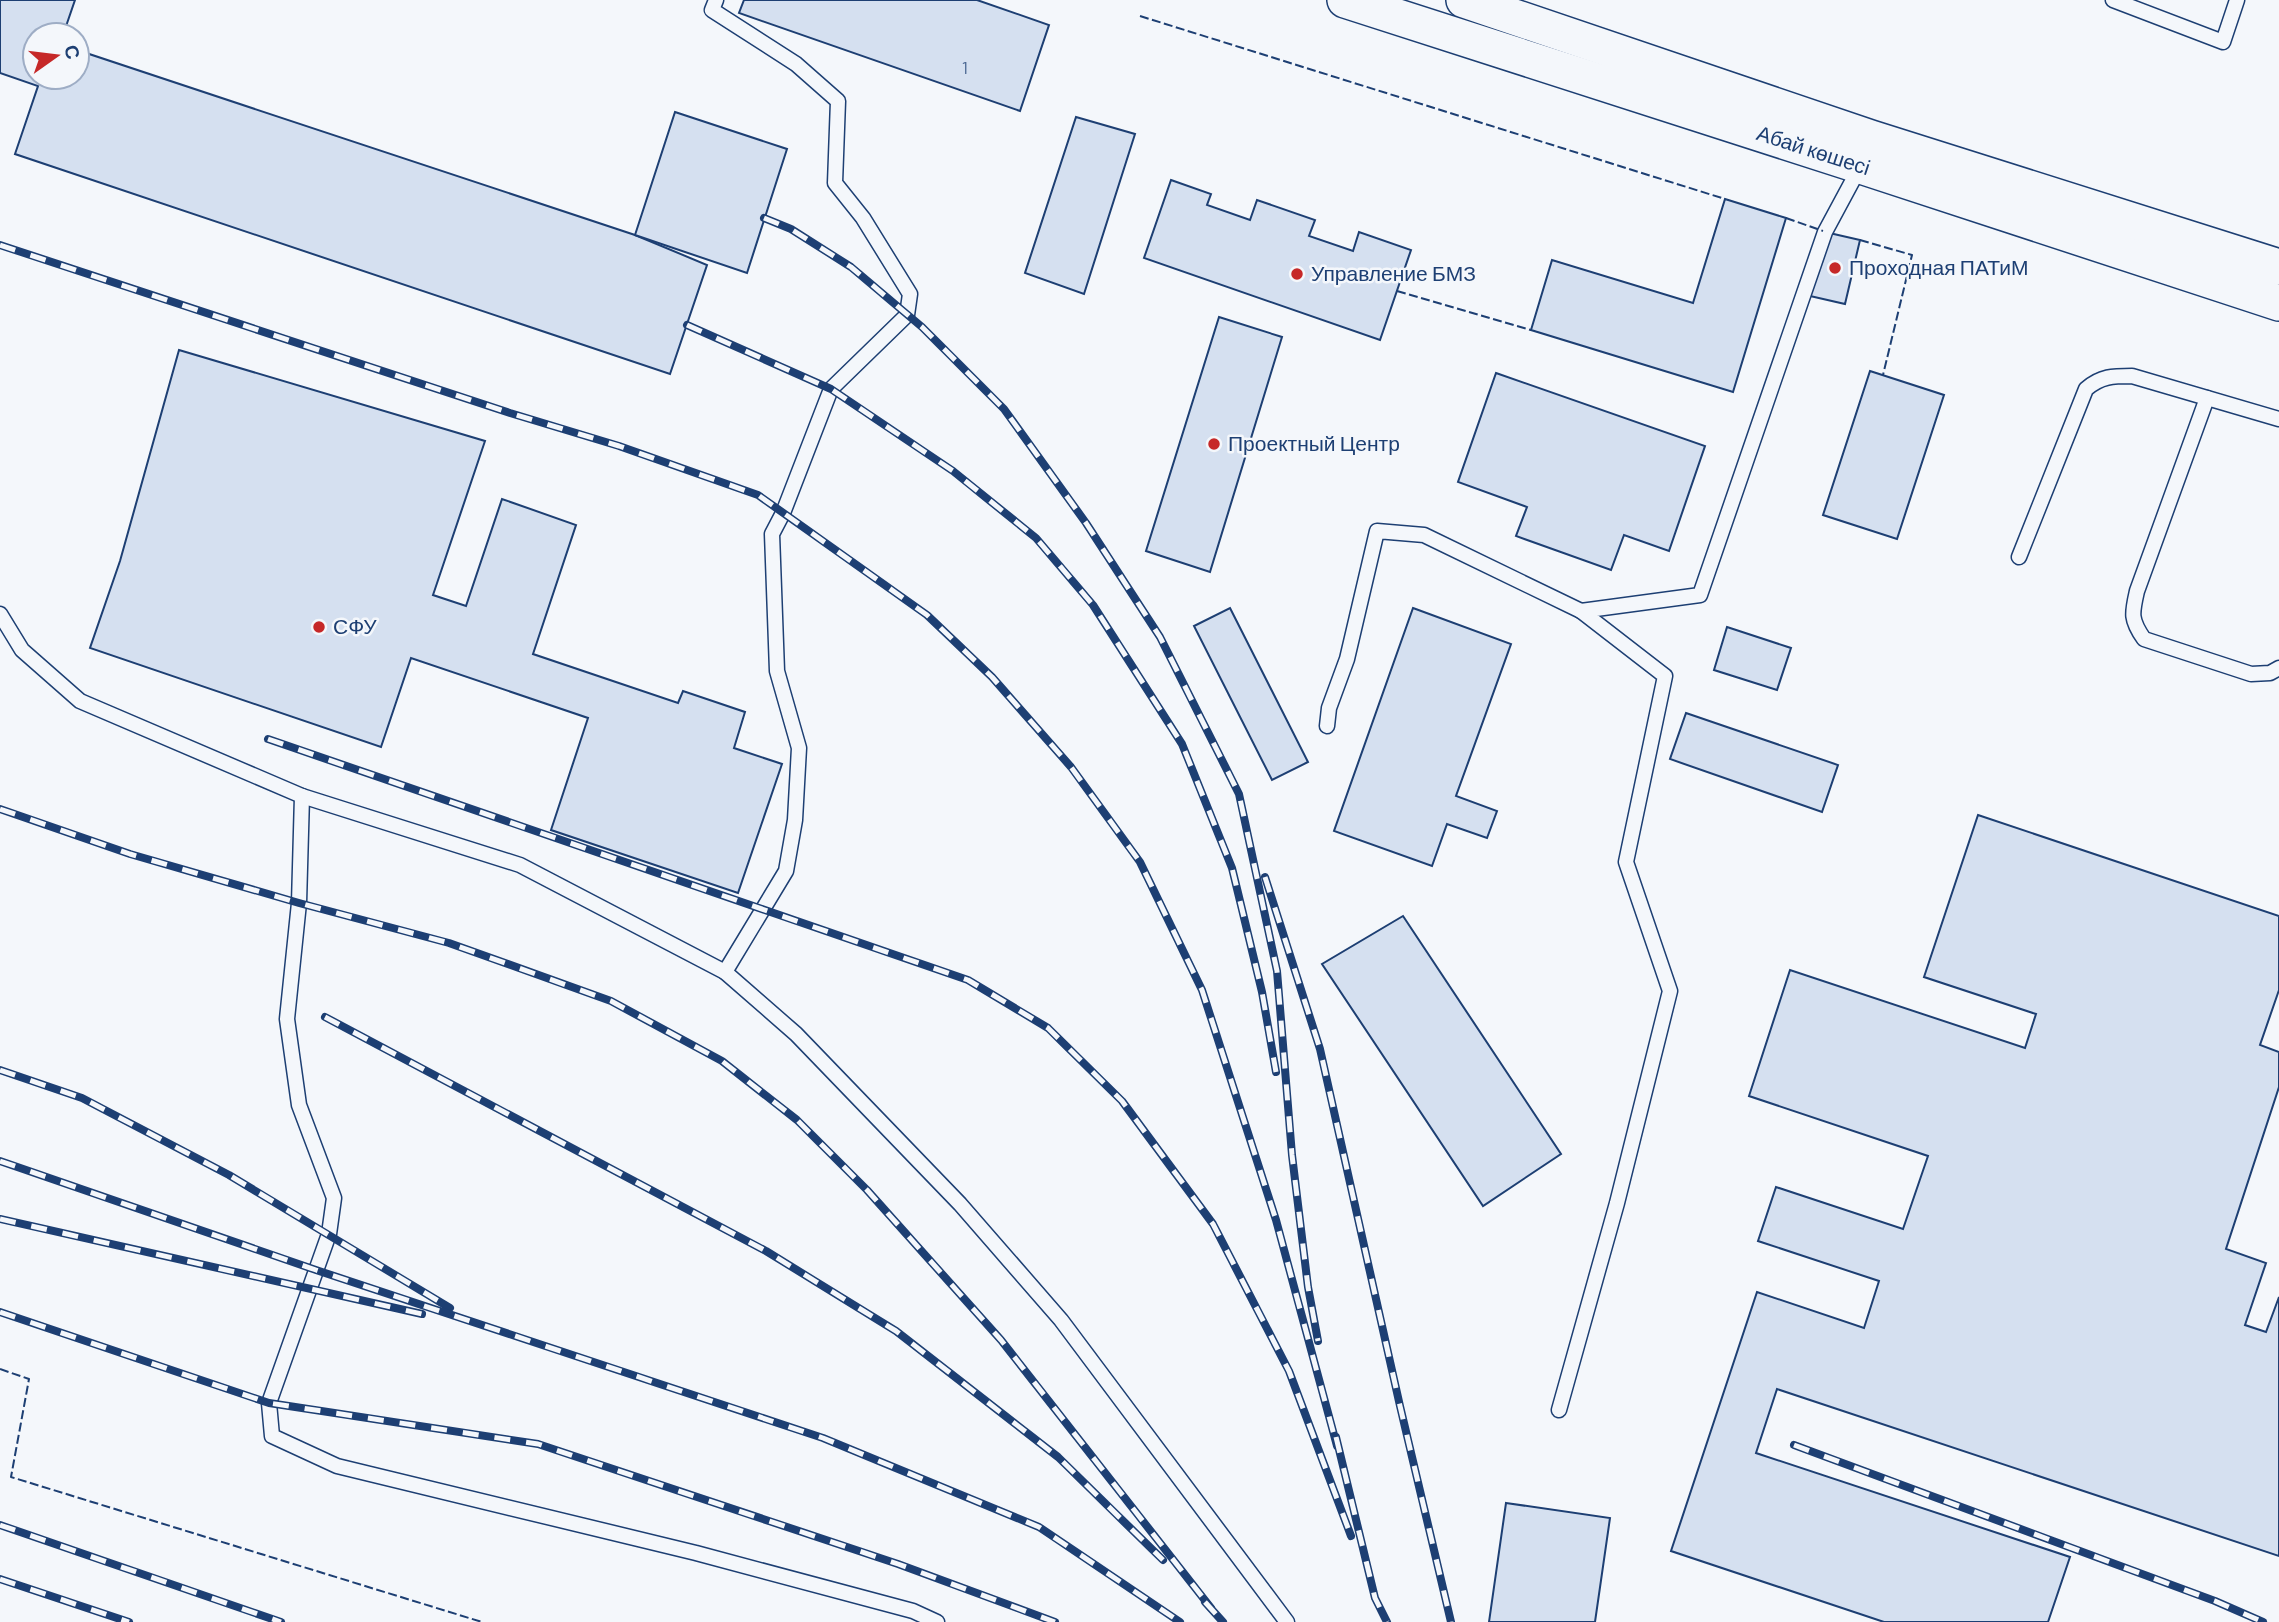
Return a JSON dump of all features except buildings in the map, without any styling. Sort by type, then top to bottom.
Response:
[{"type":"street","name":"Абай көшесі","points":[[1345,0],[1866,152],[2279,267]]},
{"type":"street","name":"Абай көшесі","points":[[1464,0],[1866,152],[2279,303]]},
{"type":"lane","points":[[716,0],[712,10],[796,64],[838,101],[835,183],[863,218],[911,294],[906,316],[831,389],[783,513],[772,534],[776,671],[799,748],[795,820],[786,871],[725,972]]},
{"type":"lane","points":[[2113,0],[2223,43],[2237,0]]},
{"type":"lane","points":[[1581,611],[1700,595],[1825,232],[1866,152]]},
{"type":"lane","points":[[2019,557],[2086,389],[2096,381],[2109,376],[2132,376],[2279,419]]},
{"type":"lane","points":[[2207,398],[2137,591],[2131,615],[2144,639],[2251,674],[2270,673],[2279,668]]},
{"type":"lane","points":[[1327,726],[1329,708],[1347,659],[1377,531],[1423,535],[1581,611],[1665,676],[1626,862],[1670,991],[1617,1203],[1559,1410]]},
{"type":"lane","points":[[0,614],[23,650],[80,701],[302,796],[520,865],[725,972],[796,1034],[978,1225],[1060,1320],[1287,1622]]},
{"type":"lane","points":[[302,796],[299,903],[287,1019],[299,1105],[334,1198],[329,1234],[269,1403],[272,1436],[337,1466],[696,1553],[914,1611],[937,1622]]},
{"type":"railway","points":[[764,218],[791,229],[851,267],[922,327],[1004,409],[1086,523],[1160,637],[1239,794],[1277,971],[1292,1155],[1308,1287],[1318,1341]]},
{"type":"railway","points":[[0,245],[510,413],[619,446],[758,495],[927,615],[992,677],[1071,767],[1140,862],[1202,990],[1276,1220],[1337,1446]]},
{"type":"railway","points":[[687,325],[831,389],[953,471],[1036,538],[1093,605],[1182,744],[1232,868],[1262,992],[1276,1072]]},
{"type":"railway","points":[[268,739],[968,980],[1048,1028],[1122,1101],[1213,1224],[1289,1371],[1351,1536]]},
{"type":"railway","points":[[0,809],[130,854],[449,943],[611,1001],[722,1061],[797,1120],[867,1190],[1001,1340],[1211,1608]]},
{"type":"railway","points":[[1265,877],[1320,1049],[1451,1622]]},
{"type":"railway","points":[[325,1017],[766,1251],[896,1331],[1058,1457],[1163,1560]]},
{"type":"railway","points":[[0,1070],[82,1098],[229,1175],[450,1308]]},
{"type":"railway","points":[[0,1161],[316,1270],[823,1438],[1039,1527],[1180,1622]]},
{"type":"railway","points":[[0,1219],[422,1314]]},
{"type":"railway","points":[[0,1312],[269,1403],[538,1444],[898,1564],[1055,1622]]},
{"type":"railway","points":[[1336,1437],[1375,1598],[1387,1622]]},
{"type":"railway","points":[[1794,1445],[2215,1601],[2263,1622]]},
{"type":"railway","points":[[0,1525],[281,1622]]},
{"type":"railway","points":[[0,1579],[129,1622]]},
{"type":"railway","points":[[1205,1602],[1223,1622]]},
{"type":"fence","points":[[1140,16],[1725,199]]},
{"type":"fence","points":[[1786,218],[1823,231]]},
{"type":"fence","points":[[1860,240],[1912,255],[1883,375]]},
{"type":"fence","points":[[1397,291],[1531,330]]},
{"type":"fence","points":[[0,1369],[29,1379],[11,1477],[482,1622]]},
{"type":"place","name":"Проходная ПАТиМ","points":[[1835,268]]},
{"type":"place","name":"Управление БМЗ","points":[[1297,274]]},
{"type":"place","name":"Проектный Центр","points":[[1214,444]]},
{"type":"place","name":"СФУ","points":[[319,627]]}]
